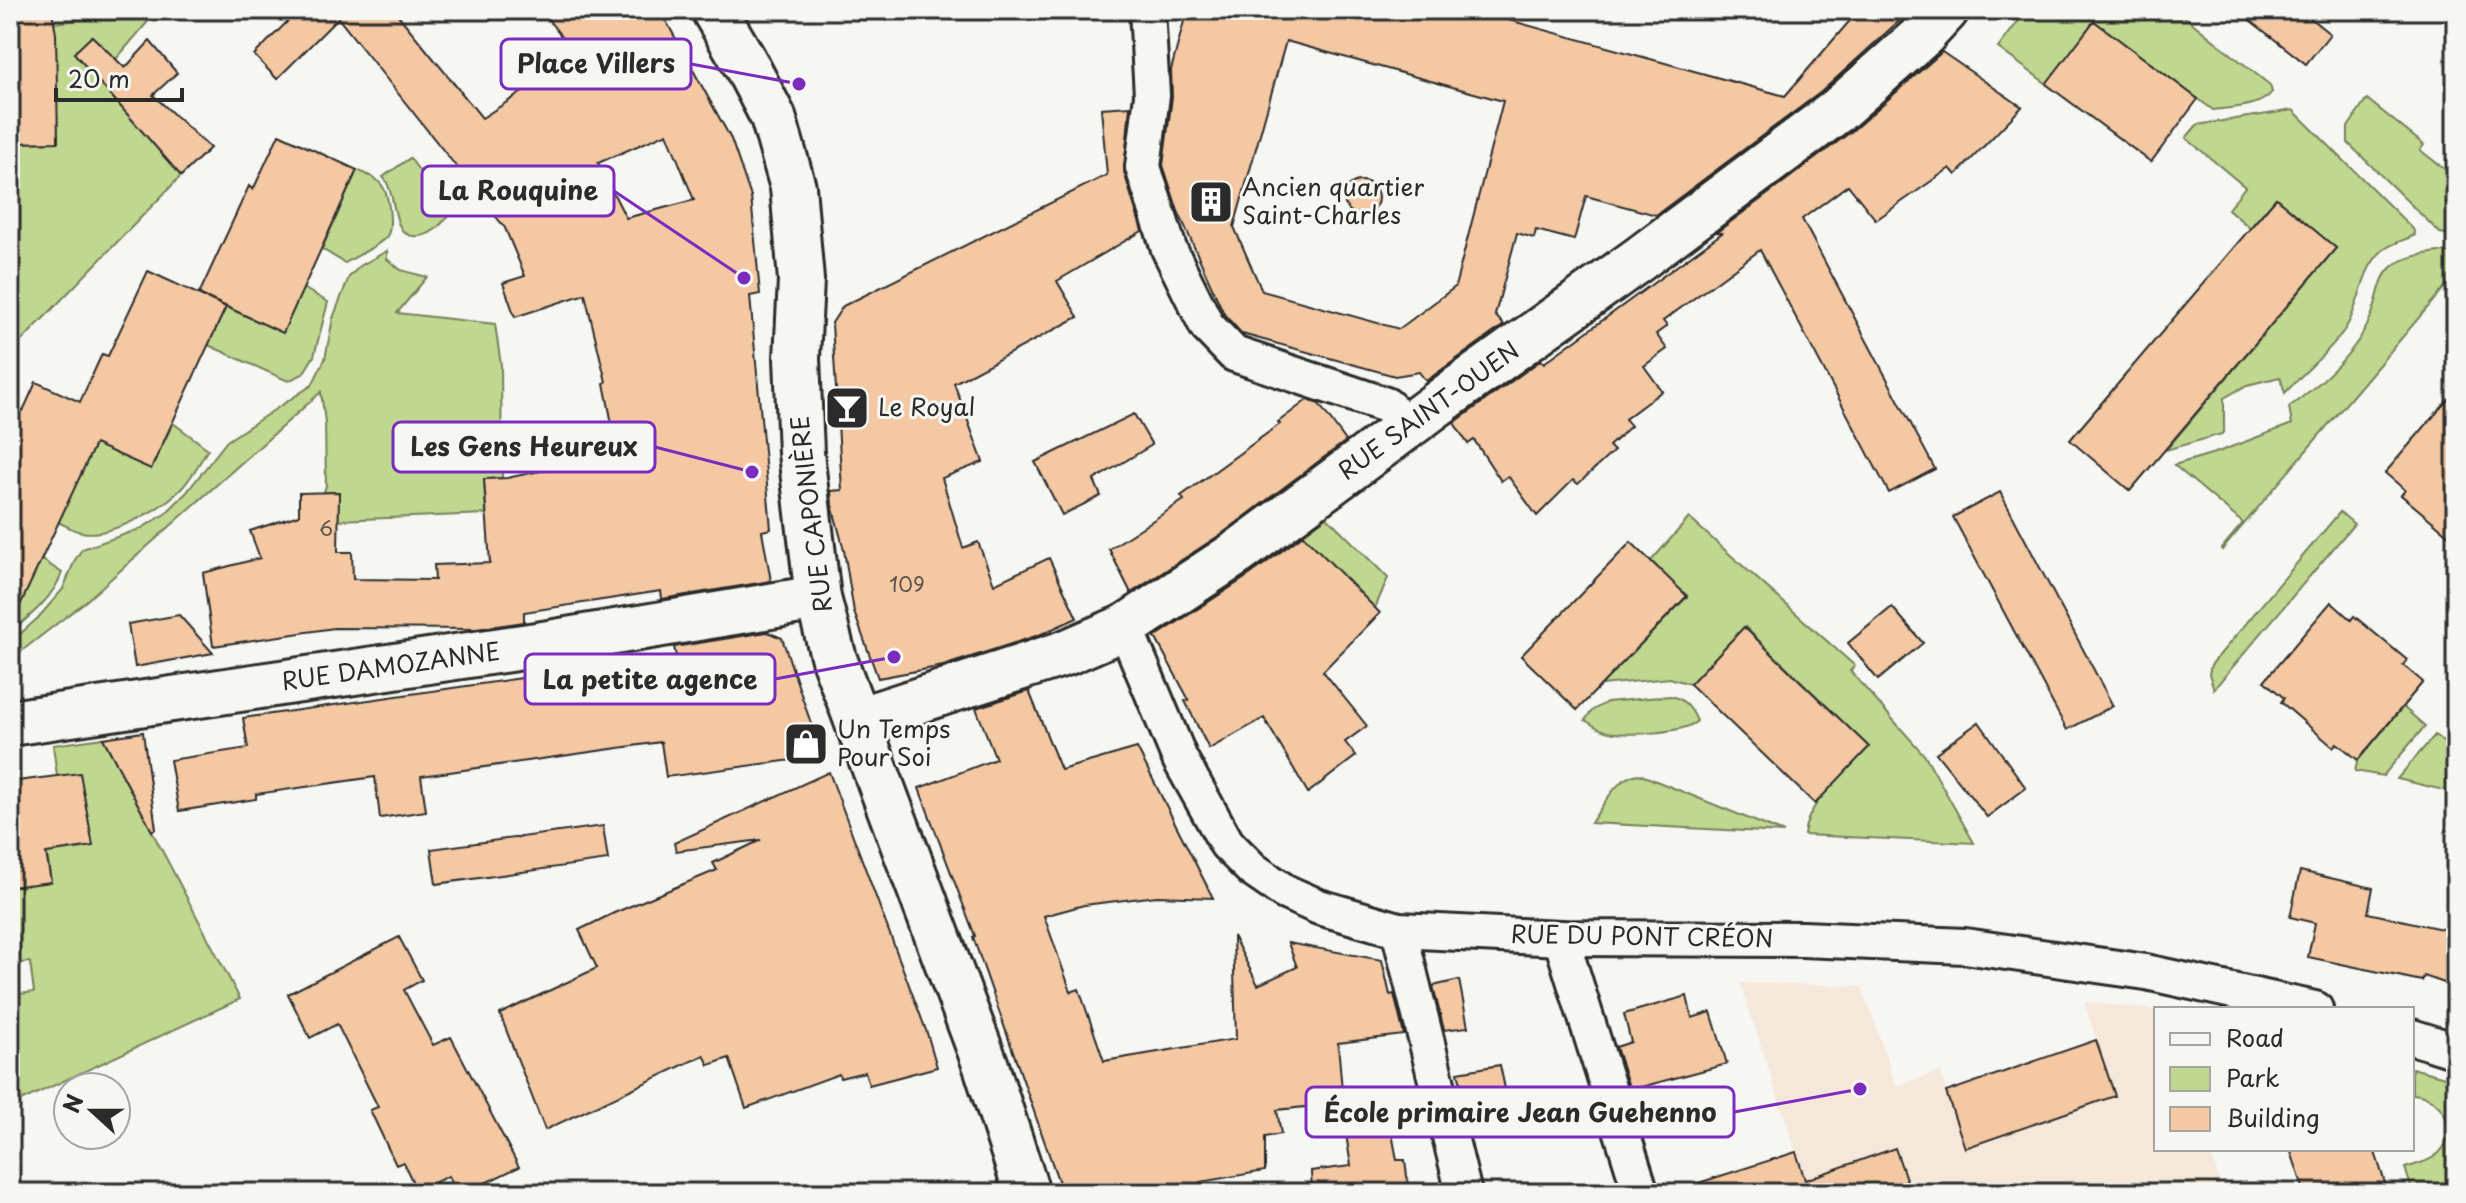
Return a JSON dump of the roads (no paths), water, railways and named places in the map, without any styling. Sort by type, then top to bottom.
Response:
[{"type":"street","name":"RUE CAPONIÈRE","points":[[714,10],[773,117],[793,187],[801,280],[797,358],[801,453],[818,598],[834,659],[986,1066],[1027,1193]]},
{"type":"street","points":[[1147,10],[1152,95],[1143,167],[1169,249],[1207,326],[1234,354],[1386,405],[1409,426]]},
{"type":"street","name":"RUE SAINT-OUEN","points":[[858,720],[1065,653],[1125,627],[1237,553],[1837,111],[1923,35],[1946,10]]},
{"type":"street","name":"RUE DAMOZANNE","points":[[10,723],[528,646],[818,598]]},
{"type":"street","name":"RUE DU PONT CRÉON","points":[[1125,627],[1180,759],[1227,844],[1253,870],[1285,892],[1319,907],[1399,930],[1561,938],[1803,939],[1965,946],[2146,972],[2306,1007]]},
{"type":"street","points":[[1399,930],[1464,1193]]},
{"type":"street","points":[[1561,938],[1641,1193]]},
{"type":"street","points":[[2414,1038],[2456,1051]]},
{"type":"place","name":"Place Villers","points":[[799,84]]},
{"type":"place","name":"Ancien quartier Saint-Charles","points":[[1211,202]]},
{"type":"place","name":"La Rouquine","points":[[744,278]]},
{"type":"place","name":"Le Royal","points":[[847,408]]},
{"type":"place","name":"Les Gens Heureux","points":[[752,472]]},
{"type":"place","name":"La petite agence","points":[[894,657]]},
{"type":"place","name":"Un Temps Pour Soi","points":[[806,744]]},
{"type":"place","name":"École primaire Jean Guehenno","points":[[1860,1089]]}]
